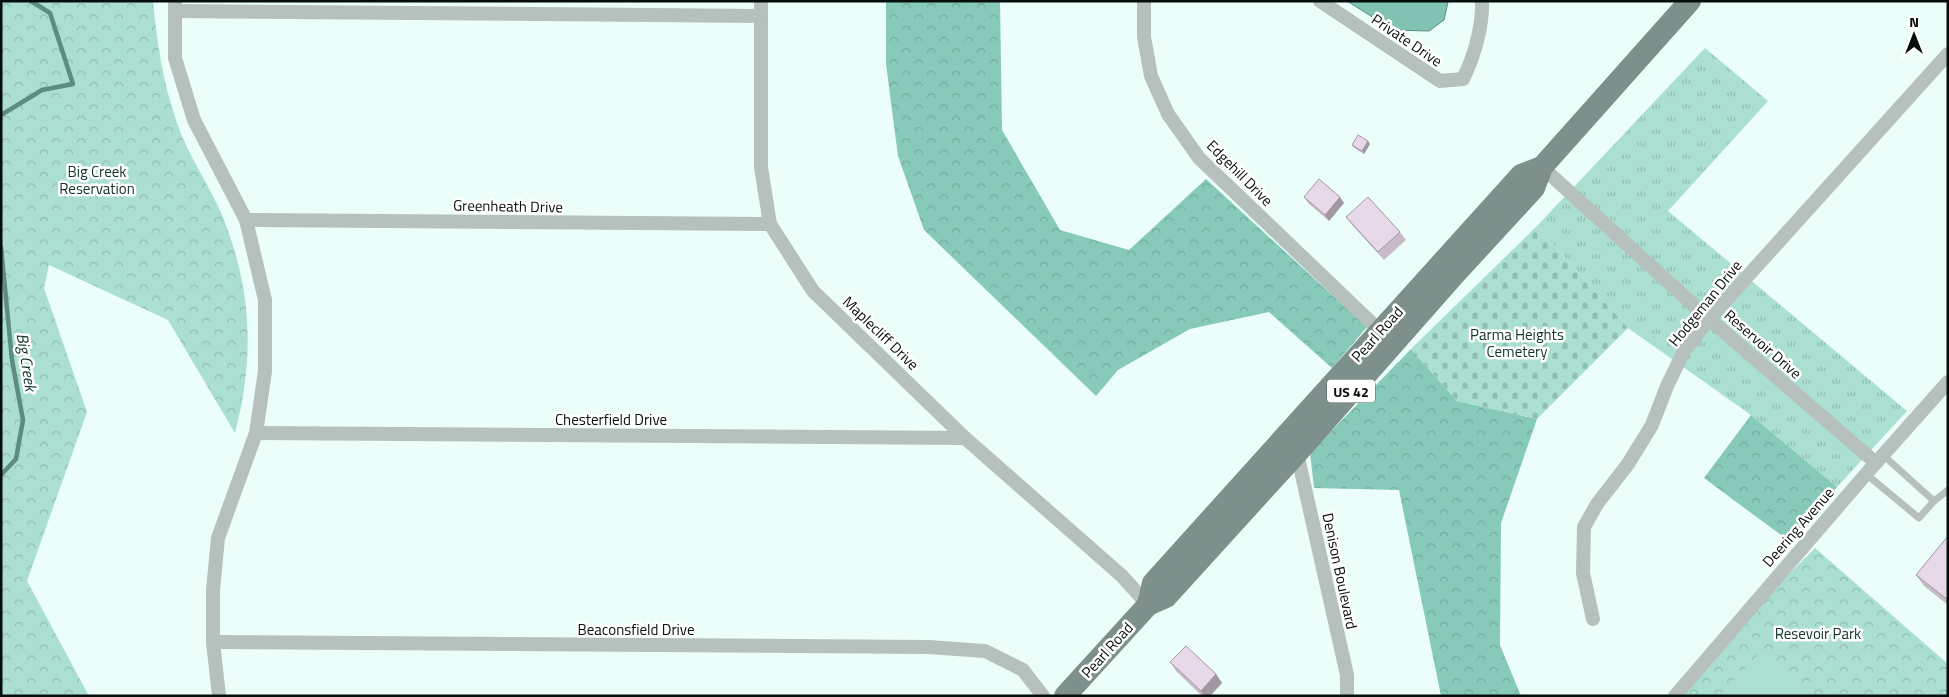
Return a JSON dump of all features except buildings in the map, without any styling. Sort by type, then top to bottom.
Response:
[{"type":"main road","name":"Pearl Road","points":[[1066,696],[1148,605],[1166,597],[1297,453],[1461,267],[1534,188],[1542,167],[1690,1]]},
{"type":"main road","name":"Pearl Road","points":[[1148,605],[1153,583],[1521,175],[1542,167]]},
{"type":"street","name":"Edgehill Drive","points":[[1144,1],[1144,37],[1151,76],[1168,114],[1199,158],[1380,331]]},
{"type":"street","name":"Private Drive","points":[[1320,1],[1440,81],[1450,81],[1463,79],[1467,71],[1478,34],[1482,1]]},
{"type":"street","points":[[219,696],[213,642],[213,590],[218,538],[256,433],[265,371],[265,300],[246,220],[194,120],[175,58],[175,6],[761,8]]},
{"type":"street","name":"Maplecliff Drive","points":[[761,8],[761,167],[770,224],[813,291],[965,438],[1122,576],[1148,605]]},
{"type":"street","name":"Hodgeman Drive","points":[[1593,619],[1583,573],[1584,527],[1597,504],[1628,464],[1652,426],[1667,386],[1684,351],[1709,319],[1948,54]]},
{"type":"street","name":"Reservoir Drive","points":[[1542,167],[1709,319],[1879,459]]},
{"type":"street","name":"Greenheath Drive","points":[[246,220],[770,224]]},
{"type":"street","name":"Deering Avenue","points":[[1675,696],[1879,459],[1948,382]]},
{"type":"street","name":"Chesterfield Drive","points":[[256,433],[965,438]]},
{"type":"street","name":"Denison Boulevard","points":[[1297,453],[1347,675],[1347,696]]},
{"type":"street","name":"Beaconsfield Drive","points":[[213,642],[928,647],[985,652],[1023,670],[1042,696]]},
{"type":"lane","points":[[1879,459],[1934,501]]},
{"type":"lane","points":[[1866,474],[1919,518],[1934,501],[1948,490]]},
{"type":"green space","name":"Big Creek Reservation","points":[[1,1],[153,1],[161,63],[172,108],[187,147],[222,215],[240,269],[245,296],[248,350],[246,377],[235,433],[168,320],[49,265],[44,288],[87,412],[27,581],[89,696],[1,696]]},
{"type":"green space","points":[[886,1],[1000,1],[1002,130],[1060,230],[1129,250],[1206,179],[1367,327],[1332,368],[1269,312],[1190,329],[1118,370],[1096,396],[924,230],[898,156],[886,64]]},
{"type":"green space","points":[[1705,48],[1768,101],[1668,211],[1907,411],[1837,487],[1751,415],[1628,328],[1537,226]]},
{"type":"green space","name":"Parma Heights Cemetery","points":[[1537,226],[1628,328],[1537,419],[1457,401],[1411,349]]},
{"type":"green space","points":[[1411,349],[1457,401],[1537,419],[1501,523],[1500,645],[1521,696],[1441,696],[1399,490],[1314,488],[1310,453]]},
{"type":"green space","points":[[1751,415],[1837,487],[1789,541],[1704,478]]},
{"type":"green space","name":"Resevoir Park","points":[[1815,548],[1948,664],[1948,696],[1668,696]]},
{"type":"green space","points":[[1764,649],[1813,696],[1719,696]]},
{"type":"shaded area","points":[[1347,1],[1448,2],[1444,20],[1429,31],[1393,30]]},
{"type":"waterway","name":"Big Creek","points":[[1,115],[42,90],[73,84],[50,13],[31,1]]},
{"type":"waterway","name":"Big Creek","points":[[1,247],[12,360],[23,420],[16,459],[1,475]]}]
